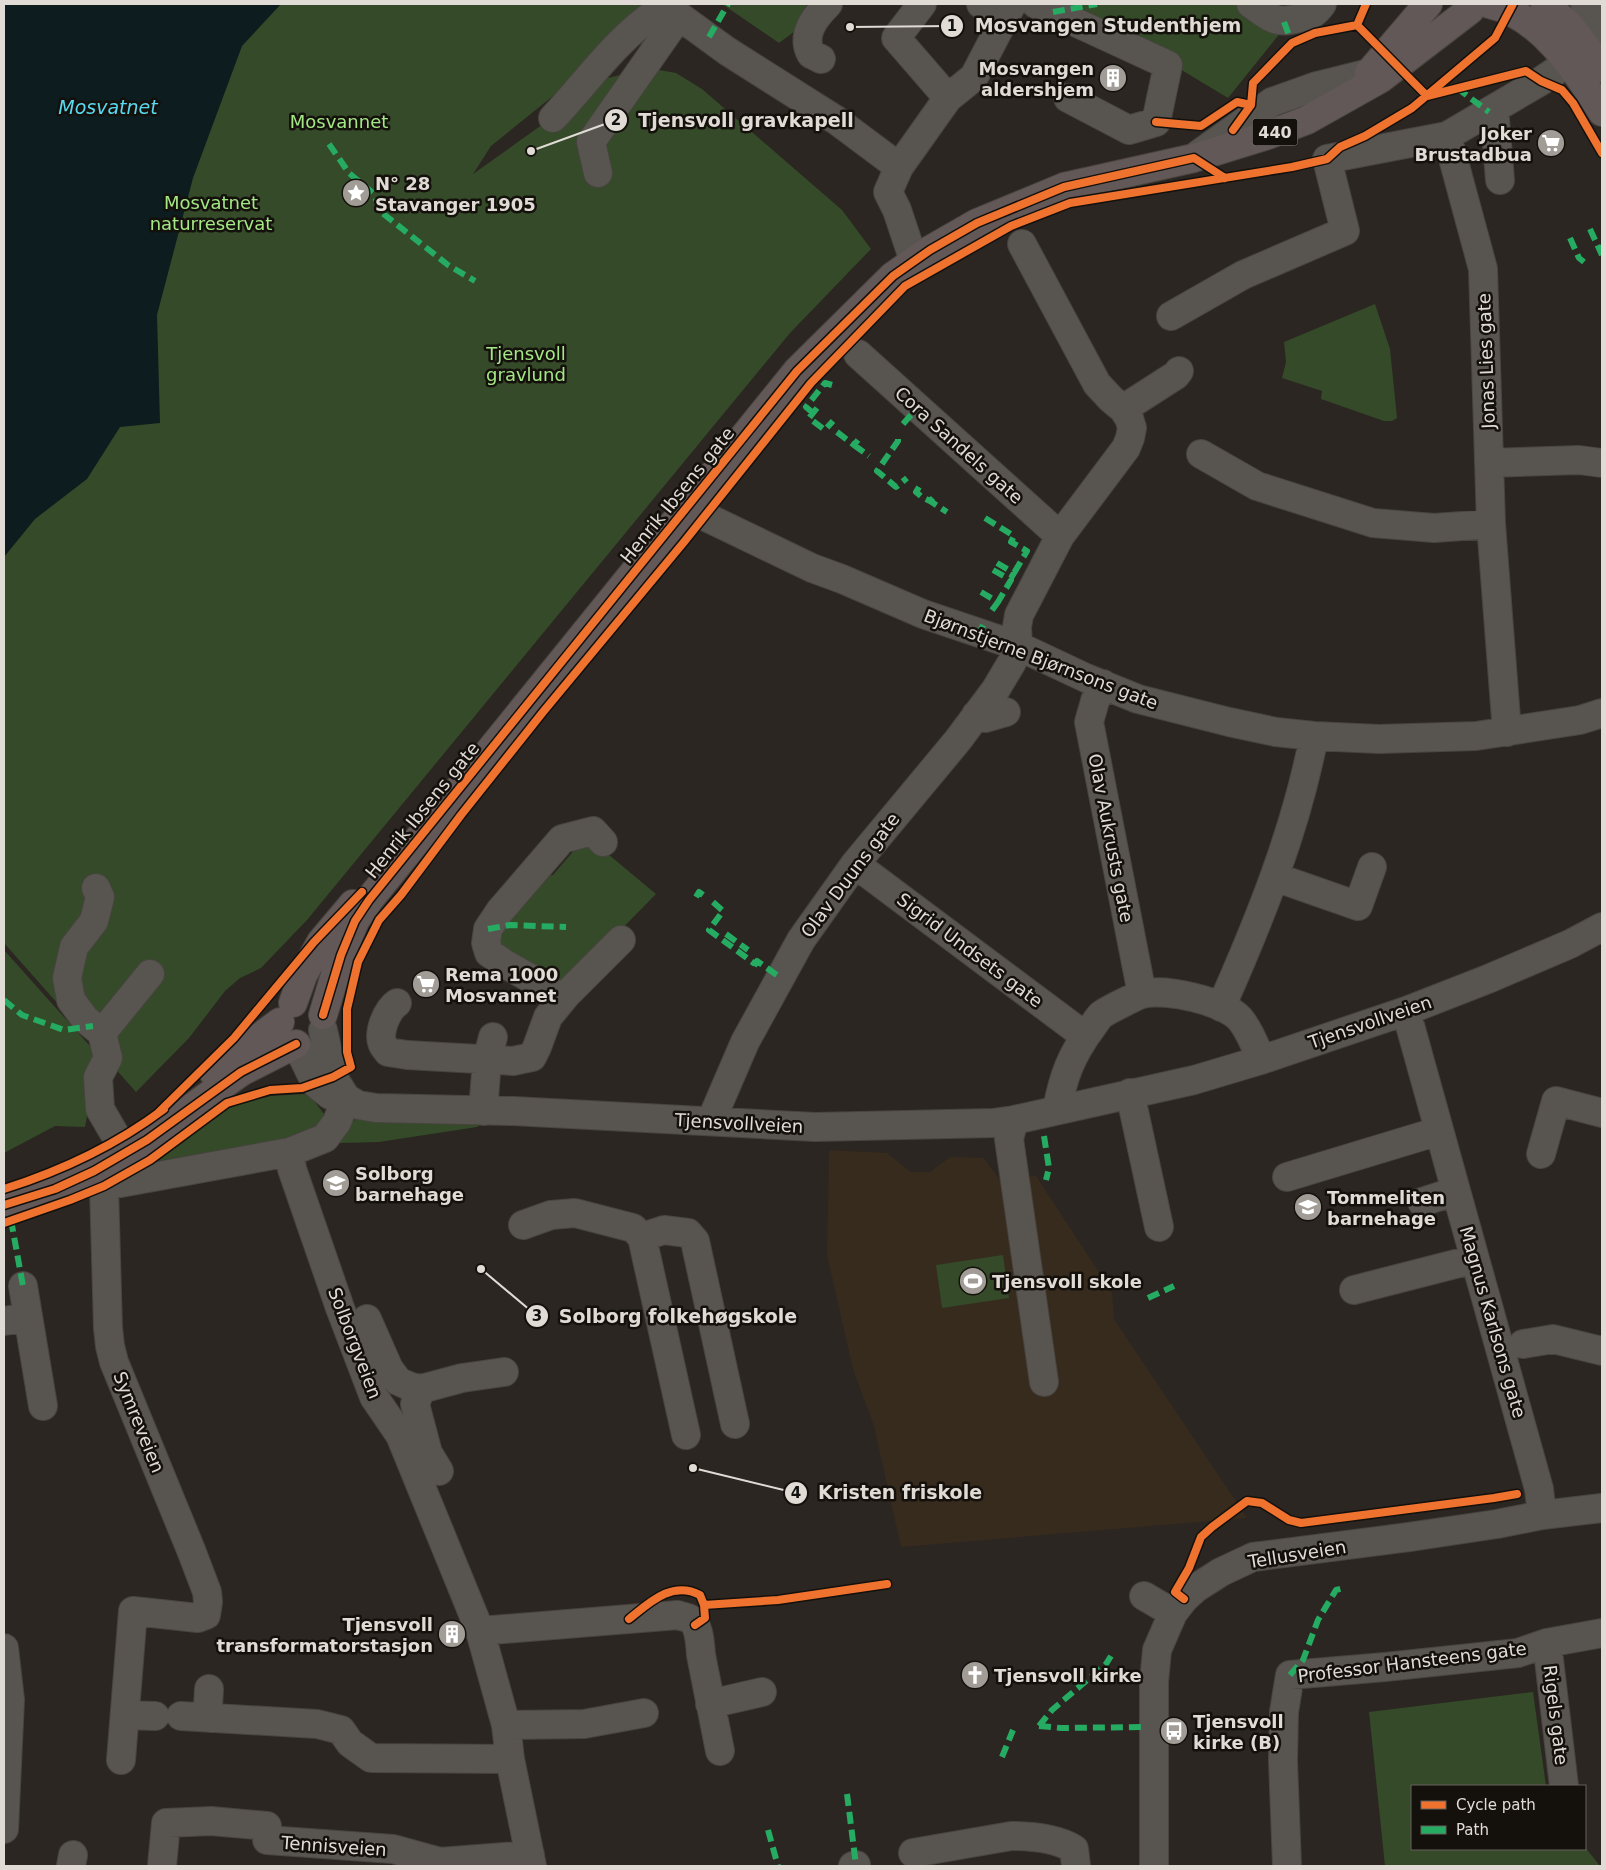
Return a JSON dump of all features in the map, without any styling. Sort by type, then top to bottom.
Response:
[{"type":"main road","name":"Henrik Ibsens gate","points":[[1351,95],[1428,4]]},
{"type":"main road","points":[[1545,4],[1569,25],[1602,68]]},
{"type":"main road","name":"Henrik Ibsens gate","points":[[323,1023],[341,955],[355,920],[368,900],[797,371],[893,276],[977,223],[1064,187],[1194,158],[1268,135],[1307,120],[1380,79],[1473,5]]},
{"type":"main road","points":[[1473,5],[1504,7],[1523,18],[1540,32],[1569,62],[1602,112]]},
{"type":"main road","name":"Henrik Ibsens gate","points":[[286,1012],[321,942],[362,892],[462,784]]},
{"type":"main road","points":[[4,1189],[32,1180],[75,1162],[118,1140],[158,1113],[286,1012],[307,1001],[314,1004],[323,1023],[316,1040],[310,1044],[297,1045],[241,1072],[147,1140],[94,1171],[55,1189],[4,1205]]},
{"type":"main road","points":[[286,1012],[284,1036],[297,1045]]},
{"type":"street","points":[[821,59],[810,54],[807,46],[808,32],[818,14],[828,4]]},
{"type":"street","points":[[922,4],[896,38],[948,98]]},
{"type":"street","points":[[922,256],[888,192],[899,167],[948,98],[974,77],[1010,8],[981,4]]},
{"type":"street","points":[[1036,4],[1168,65],[1156,122],[1129,130],[1068,98]]},
{"type":"street","points":[[1251,4],[1270,17],[1284,22],[1315,14],[1322,4]]},
{"type":"street","points":[[1585,4],[1602,34]]},
{"type":"street","points":[[553,118],[608,54],[637,25],[658,11],[679,16],[728,51],[836,120],[899,167]]},
{"type":"street","points":[[598,173],[591,142],[679,16]]},
{"type":"street","points":[[1171,316],[1242,274],[1345,231],[1327,159],[1447,136],[1541,81],[1569,62]]},
{"type":"street","points":[[1194,158],[1272,102],[1317,86],[1369,73]]},
{"type":"street","points":[[1489,112],[1495,119],[1500,180]]},
{"type":"street","name":"Jonas Lies gate","points":[[1447,136],[1483,269],[1491,524],[1507,732]]},
{"type":"street","points":[[1018,646],[1017,628],[1019,615],[1060,536],[1126,448],[1132,428],[1129,418],[1123,409],[1097,384],[1022,244]]},
{"type":"street","name":"Cora Sandels gate","points":[[858,354],[1060,536]]},
{"type":"street","points":[[1123,409],[1176,376],[1179,372]]},
{"type":"street","points":[[1201,454],[1257,486],[1373,523],[1434,528],[1491,524]]},
{"type":"street","points":[[1489,463],[1579,460],[1602,463]]},
{"type":"street","name":"Bjørnstjerne Bjørnsons gate","points":[[704,516],[812,568],[924,614],[1018,646],[1138,700],[1276,732],[1379,739],[1476,736],[1580,720],[1602,713]]},
{"type":"street","name":"Olav Duuns gate","points":[[711,1121],[745,1042],[801,940],[855,864],[958,740],[996,689],[1012,662],[1018,646]]},
{"type":"street","name":"Olav Aukrusts gate","points":[[1103,684],[1095,701],[1089,722],[1142,994]]},
{"type":"street","points":[[976,715],[985,718],[1006,712]]},
{"type":"street","points":[[1221,1006],[1275,877],[1307,771],[1314,736]]},
{"type":"street","points":[[561,1002],[546,987],[489,953],[486,943],[488,929],[500,911],[562,839],[593,831],[603,842]]},
{"type":"street","name":"Sigrid Undsets gate","points":[[855,864],[1085,1036]]},
{"type":"street","points":[[1275,877],[1358,906],[1372,867]]},
{"type":"street","points":[[96,888],[100,897],[94,921],[74,947],[67,978],[71,1000],[85,1019],[102,1033],[108,1058],[98,1077],[100,1109],[118,1140]]},
{"type":"street","name":"Tjensvollveien","points":[[297,1045],[316,1084],[330,1095],[376,1108],[483,1111],[815,1127],[950,1124],[1014,1120],[1194,1080],[1261,1060],[1406,1011],[1511,970],[1570,944],[1602,927]]},
{"type":"street","points":[[396,1003],[392,1007],[383,1026],[382,1044],[388,1052],[407,1056],[490,1048],[513,1062],[532,1057],[548,1017],[622,940]]},
{"type":"street","points":[[102,1033],[150,974]]},
{"type":"street","points":[[1057,1110],[1070,1061],[1085,1036],[1102,1014],[1142,994],[1163,993],[1194,998],[1221,1006],[1239,1019],[1261,1060]]},
{"type":"street","name":"Magnus Karlsons gate","points":[[1406,1011],[1539,1489],[1542,1515]]},
{"type":"street","points":[[290,1152],[324,1138],[337,1122],[346,1098],[333,1077],[323,1023]]},
{"type":"street","points":[[483,1111],[490,1048]]},
{"type":"street","points":[[1130,1093],[1159,1227]]},
{"type":"street","points":[[1541,1154],[1556,1101],[1602,1113]]},
{"type":"street","points":[[1014,1120],[1008,1139],[1044,1382]]},
{"type":"street","points":[[1287,1177],[1439,1131]]},
{"type":"street","name":"Solborgveien","points":[[290,1152],[292,1169],[304,1206],[374,1397],[400,1435],[480,1631],[506,1725],[510,1759],[531,1860]]},
{"type":"street","name":"Symreveien","points":[[120,1760],[126,1715],[133,1611],[198,1618],[206,1615],[208,1602],[207,1592],[192,1550],[114,1362],[108,1328],[104,1186],[290,1152]]},
{"type":"street","points":[[1422,1202],[1456,1191]]},
{"type":"street","points":[[523,1225],[550,1216],[574,1213],[633,1228],[642,1237],[686,1435]]},
{"type":"street","points":[[642,1237],[664,1230],[688,1232],[695,1242],[735,1424]]},
{"type":"street","points":[[1354,1290],[1475,1259]]},
{"type":"street","points":[[23,1286],[16,1319],[43,1406]]},
{"type":"street","points":[[367,1319],[389,1369],[398,1381],[411,1387],[421,1389],[462,1378],[504,1372]]},
{"type":"street","points":[[1523,1344],[1553,1339],[1602,1351]]},
{"type":"street","points":[[421,1389],[415,1404],[428,1453],[439,1471]]},
{"type":"street","name":"Tellusveien","points":[[1154,1866],[1155,1666],[1157,1650],[1173,1613],[1184,1599],[1207,1580],[1253,1557],[1304,1552],[1497,1524],[1542,1515],[1602,1508]]},
{"type":"street","points":[[1144,1596],[1173,1613]]},
{"type":"street","points":[[480,1631],[678,1615],[691,1620],[695,1625],[720,1752]]},
{"type":"street","name":"Professor Hansteens gate","points":[[1287,1866],[1283,1761],[1284,1712],[1290,1675],[1518,1653],[1546,1644],[1602,1633]]},
{"type":"street","name":"Rigels gate","points":[[1546,1644],[1564,1785]]},
{"type":"street","points":[[4,1829],[10,1700],[5,1660]]},
{"type":"street","points":[[209,1689],[208,1707],[210,1718]]},
{"type":"street","points":[[710,1704],[762,1692]]},
{"type":"street","points":[[506,1725],[584,1724],[644,1713]]},
{"type":"street","points":[[126,1715],[316,1724],[342,1730],[350,1743],[371,1758],[510,1759]]},
{"type":"street","name":"Tennisveien","points":[[162,1866],[166,1823],[211,1821],[267,1826],[267,1840],[393,1849],[440,1862],[531,1860]]},
{"type":"street","points":[[913,1853],[1011,1836],[1035,1837],[1067,1845],[1074,1849],[1076,1866]]},
{"type":"shaded area","name":"Tjensvoll skole","points":[[829,1150],[887,1153],[911,1172],[930,1172],[950,1157],[984,1158],[999,1179],[1036,1176],[1112,1292],[1114,1319],[1247,1518],[901,1547],[874,1426],[853,1369],[827,1255]]},
{"type":"green space","name":"Tjensvoll gravlund","points":[[4,4],[667,4],[491,146],[473,174],[608,78],[648,68],[676,73],[702,89],[842,210],[871,249],[790,333],[307,920],[261,968],[240,978],[225,991],[189,1038],[136,1092],[4,943]]},
{"type":"green space","points":[[722,4],[807,4],[795,31],[779,43]]},
{"type":"green space","points":[[1050,4],[1241,4],[1281,32],[1228,98],[1140,45]]},
{"type":"green space","points":[[1375,304],[1390,349],[1397,418],[1392,421],[1384,421],[1321,399],[1322,391],[1282,378],[1286,362],[1284,342]]},
{"type":"green space","points":[[590,839],[656,894],[604,947],[558,989],[496,946],[512,910],[539,876],[553,875],[582,841]]},
{"type":"green space","points":[[4,950],[98,1055],[85,1127],[55,1126],[4,1153]]},
{"type":"green space","points":[[304,1094],[311,1097],[324,1114],[319,1125],[311,1130],[272,1142],[152,1162],[226,1107],[271,1096]]},
{"type":"green space","points":[[368,1118],[482,1124],[477,1127],[379,1142],[340,1143],[336,1140],[350,1121]]},
{"type":"green space","name":"Tjensvoll skole","points":[[1003,1255],[1009,1298],[942,1308],[936,1265]]},
{"type":"green space","points":[[1533,1692],[1546,1785],[1411,1785],[1411,1850],[1586,1850],[1586,1848],[1600,1866],[1385,1866],[1369,1712]]},
{"type":"water","name":"Mosvatnet","points":[[4,4],[281,4],[242,46],[193,178],[157,315],[160,423],[120,427],[87,479],[35,519],[4,557]]},
{"type":"marked path","points":[[709,37],[728,4]]},
{"type":"marked path","points":[[1053,12],[1097,4]]},
{"type":"marked path","points":[[1284,22],[1292,43]]},
{"type":"marked path","points":[[1457,88],[1489,112]]},
{"type":"marked path","points":[[329,144],[349,173],[374,194],[381,212],[448,265],[475,281]]},
{"type":"marked path","points":[[1590,229],[1602,255]]},
{"type":"marked path","points":[[1570,238],[1579,258],[1584,262]]},
{"type":"marked path","points":[[813,413],[806,407],[825,383],[832,385]]},
{"type":"marked path","points":[[903,424],[918,407]]},
{"type":"marked path","points":[[817,408],[809,418],[825,430],[833,421]]},
{"type":"marked path","points":[[837,432],[854,445],[858,440]]},
{"type":"marked path","points":[[898,439],[877,471],[896,487],[907,478]]},
{"type":"marked path","points":[[854,445],[869,456]]},
{"type":"marked path","points":[[919,487],[916,492],[930,501]]},
{"type":"marked path","points":[[933,498],[930,501],[947,512]]},
{"type":"marked path","points":[[985,518],[1014,536],[1011,542],[1027,551],[1014,573]]},
{"type":"marked path","points":[[997,563],[1014,573],[1011,578]]},
{"type":"marked path","points":[[993,570],[1011,580],[998,602]]},
{"type":"marked path","points":[[981,592],[998,602],[990,613]]},
{"type":"marked path","points":[[979,634],[983,625]]},
{"type":"marked path","points":[[696,897],[699,892],[703,895]]},
{"type":"marked path","points":[[713,902],[723,911],[709,930],[755,964]]},
{"type":"marked path","points":[[488,929],[510,925],[566,927]]},
{"type":"marked path","points":[[726,934],[748,950]]},
{"type":"marked path","points":[[754,966],[757,961],[781,978]]},
{"type":"marked path","points":[[4,1000],[22,1015],[64,1030],[93,1026]]},
{"type":"marked path","points":[[1044,1136],[1049,1168],[1046,1180]]},
{"type":"marked path","points":[[11,1220],[23,1286]]},
{"type":"marked path","points":[[1148,1298],[1174,1286]]},
{"type":"marked path","points":[[1290,1675],[1303,1660],[1318,1620],[1336,1590],[1344,1588]]},
{"type":"marked path","points":[[1039,1726],[1052,1710],[1106,1664],[1111,1656]]},
{"type":"marked path","points":[[1039,1726],[1061,1728],[1142,1727]]},
{"type":"marked path","points":[[1002,1757],[1013,1730]]},
{"type":"marked path","points":[[847,1794],[856,1865]]},
{"type":"marked path","points":[[768,1830],[778,1866]]},
{"type":"cycle path","points":[[1366,4],[1357,25],[1427,96],[1526,71],[1541,81],[1562,90],[1573,103],[1602,153]]},
{"type":"cycle path","points":[[4,1223],[104,1186],[150,1160],[227,1103],[270,1090],[302,1088],[333,1077],[351,1067],[347,1052],[347,1009],[358,962],[379,920],[401,895],[461,815],[543,712],[684,542],[811,383],[905,286],[1011,226],[1070,203],[1292,167],[1327,159],[1340,147],[1365,136],[1412,108],[1495,38],[1513,4]]},
{"type":"cycle path","points":[[1233,130],[1251,105],[1253,83],[1292,43],[1315,33],[1357,25]]},
{"type":"cycle path","points":[[1156,122],[1201,126],[1237,102],[1251,105]]},
{"type":"cycle path","points":[[323,1015],[341,955],[355,921],[369,900],[797,371],[893,276],[930,250],[977,223],[1064,187],[1194,158],[1225,178]]},
{"type":"cycle path","points":[[158,1113],[234,1038],[314,942],[362,892]]},
{"type":"cycle path","points":[[4,1205],[55,1189],[94,1171],[147,1140],[241,1072],[296,1044]]},
{"type":"cycle path","points":[[4,1189],[46,1174],[87,1156],[127,1134],[164,1109]]},
{"type":"cycle path","points":[[1184,1599],[1175,1592],[1189,1568],[1201,1537],[1247,1501],[1262,1503],[1289,1520],[1301,1523],[1517,1494]]},
{"type":"cycle path","points":[[704,1605],[778,1600],[887,1584]]},
{"type":"cycle path","points":[[629,1619],[653,1600],[662,1595],[680,1590],[700,1595],[704,1605],[705,1618],[695,1625]]},
{"type":"place","name":"Mosvangen Studenthjem","points":[[850,27]]},
{"type":"place","name":"Mosvangen aldershjem","points":[[1113,78]]},
{"type":"place","name":"Joker Brustadbua","points":[[1551,143]]},
{"type":"place","name":"Tjensvoll gravkapell","points":[[531,151]]},
{"type":"place","name":"N° 28 Stavanger 1905","points":[[356,193]]},
{"type":"place","name":"Rema 1000 Mosvannet","points":[[426,984]]},
{"type":"place","name":"Solborg barnehage","points":[[336,1183]]},
{"type":"place","name":"Tommeliten barnehage","points":[[1308,1207]]},
{"type":"place","name":"Solborg folkehøgskole","points":[[481,1269]]},
{"type":"place","name":"Tjensvoll skole","points":[[973,1281]]},
{"type":"place","name":"Kristen friskole","points":[[693,1468]]},
{"type":"place","name":"Tjensvoll transformatorstasjon","points":[[452,1634]]},
{"type":"place","name":"Tjensvoll kirke","points":[[975,1675]]},
{"type":"place","name":"Tjensvoll kirke (B)","points":[[1174,1731]]},
{"type":"park label","name":"Mosvannet","points":[[339,121]]},
{"type":"park label","name":"Mosvatnet naturreservat","points":[[211,212]]}]
